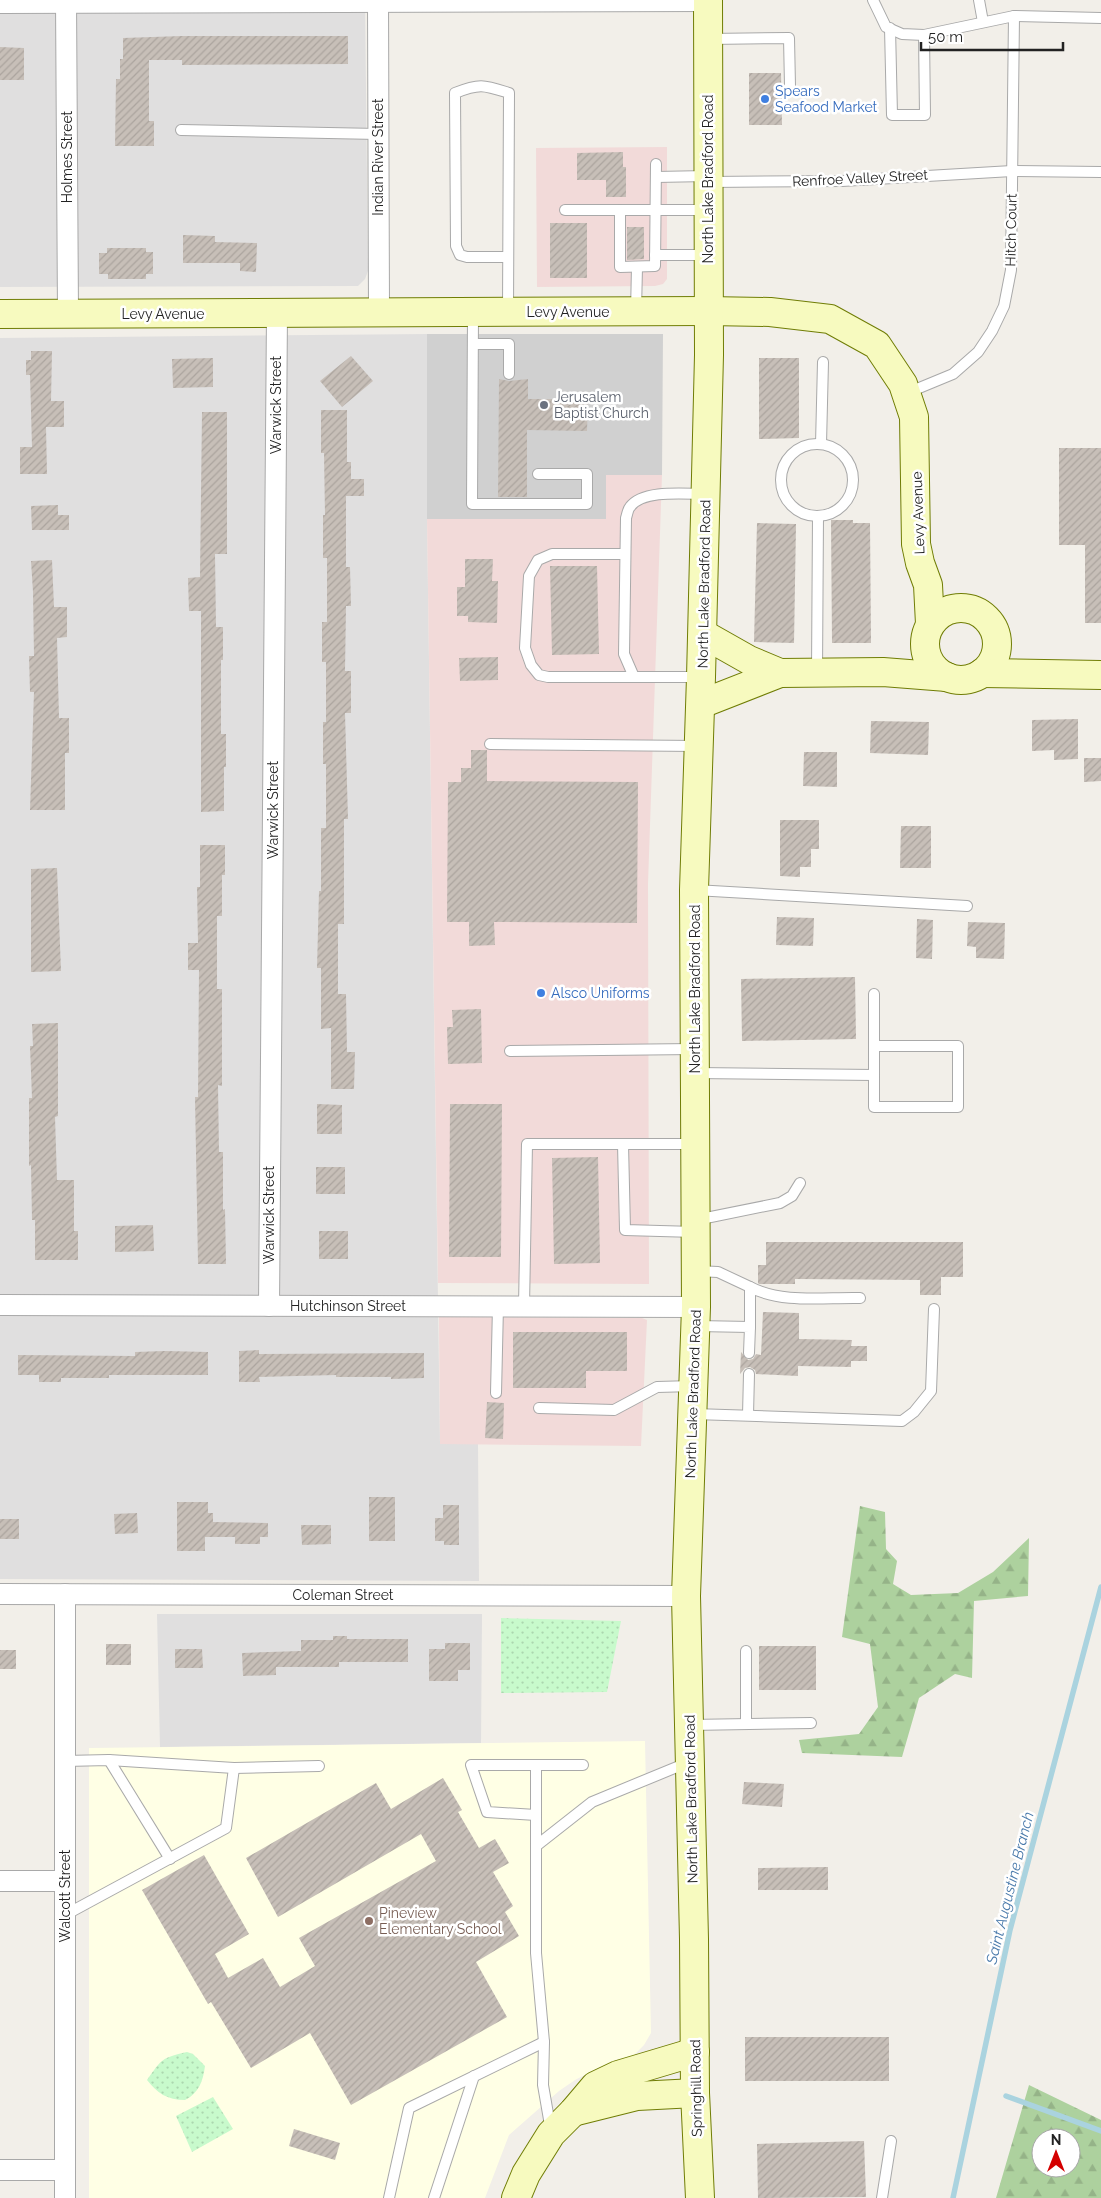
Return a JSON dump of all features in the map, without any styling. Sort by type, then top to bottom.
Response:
[{"type":"main road","name":"North Lake Bradford Road","points":[[695,1978],[686,1596],[696,1317],[694,890],[702,676],[706,494],[708,1]]},
{"type":"main road","name":"Levy Avenue","points":[[0,314],[379,314],[708,311],[770,312],[830,318],[877,345],[903,384],[914,416],[916,544],[920,563],[928,584],[928,630]]},
{"type":"main road","name":"Levy Avenue","points":[[928,584],[947,601],[962,607]]},
{"type":"main road","points":[[883,672],[907,657],[939,615],[950,609],[962,607],[974,610],[985,616],[993,626],[997,638],[1015,661],[1032,673]]},
{"type":"main road","points":[[928,630],[925,648],[928,660],[936,670],[947,677]]},
{"type":"main road","points":[[703,634],[749,660],[780,673]]},
{"type":"main road","points":[[982,673],[994,658],[997,638]]},
{"type":"main road","points":[[701,704],[780,673],[883,672],[947,677],[959,680],[971,678],[982,673],[1101,675]]},
{"type":"main road","name":"Springhill Road","points":[[695,1978],[695,2052],[700,2198]]},
{"type":"main road","points":[[516,2198],[526,2174],[551,2134],[595,2086],[618,2075],[695,2052]]},
{"type":"main road","points":[[573,2112],[637,2096],[696,2093]]},
{"type":"street","points":[[0,3],[66,1],[708,1]]},
{"type":"street","name":"Holmes Street","points":[[66,1],[68,314]]},
{"type":"street","name":"Indian River Street","points":[[378,1],[379,314]]},
{"type":"street","name":"Warwick Street","points":[[269,1306],[277,314]]},
{"type":"street","name":"Hutchinson Street","points":[[0,1305],[524,1306],[696,1317]]},
{"type":"street","name":"Coleman Street","points":[[0,1594],[686,1596]]},
{"type":"street","name":"Walcott Street","points":[[65,1594],[65,2198]]},
{"type":"street","points":[[0,1881],[65,1881]]},
{"type":"street","points":[[0,2170],[65,2170]]},
{"type":"lane","points":[[873,0],[886,27],[902,34],[924,35],[1014,16],[1101,18]]},
{"type":"lane","points":[[979,0],[983,22]]},
{"type":"lane","name":"Hitch Court","points":[[906,394],[953,374],[978,352],[992,331],[1004,306],[1011,270],[1014,16]]},
{"type":"lane","points":[[890,28],[892,115],[925,114],[924,35]]},
{"type":"lane","points":[[708,39],[789,38],[790,86]]},
{"type":"lane","points":[[508,257],[467,258],[460,255],[456,246],[455,93],[475,85],[488,86],[509,93],[508,312]]},
{"type":"lane","points":[[181,130],[378,134]]},
{"type":"lane","points":[[620,210],[620,267],[655,266],[656,164]]},
{"type":"lane","name":"Renfroe Valley Street","points":[[656,177],[842,181],[1012,171],[1101,172]]},
{"type":"lane","points":[[565,210],[708,210]]},
{"type":"lane","points":[[655,255],[708,255]]},
{"type":"lane","points":[[636,312],[637,267]]},
{"type":"lane","points":[[473,313],[472,504],[588,504],[588,474],[538,474]]},
{"type":"lane","points":[[473,344],[509,344],[509,374]]},
{"type":"lane","points":[[821,444],[823,362]]},
{"type":"lane","points":[[821,444],[832,447],[846,459],[853,475],[853,487],[848,498],[840,508],[830,514],[806,515],[788,501],[782,490],[781,478],[783,467],[789,457],[798,449],[809,445],[821,444]]},
{"type":"lane","points":[[634,676],[624,654],[626,518],[630,506],[647,496],[706,494]]},
{"type":"lane","points":[[817,673],[818,516]]},
{"type":"lane","points":[[625,554],[552,554],[538,560],[529,576],[525,648],[531,666],[539,675],[548,676],[702,676]]},
{"type":"lane","points":[[490,744],[699,746]]},
{"type":"lane","points":[[694,890],[967,906]]},
{"type":"lane","points":[[874,994],[874,1107],[958,1107],[958,1046],[875,1046]]},
{"type":"lane","points":[[510,1051],[874,1075]]},
{"type":"lane","points":[[524,1306],[527,1144],[695,1144]]},
{"type":"lane","points":[[623,1144],[625,1230],[696,1226],[780,1203],[792,1196],[800,1183]]},
{"type":"lane","points":[[696,1271],[718,1272],[770,1295],[860,1298]]},
{"type":"lane","points":[[750,1287],[750,1353]]},
{"type":"lane","points":[[496,1393],[498,1306]]},
{"type":"lane","points":[[693,1414],[902,1421],[914,1412],[931,1391],[934,1309]]},
{"type":"lane","points":[[696,1317],[750,1327]]},
{"type":"lane","points":[[748,1415],[749,1374]]},
{"type":"lane","points":[[540,1408],[614,1410],[657,1387],[694,1386]]},
{"type":"lane","points":[[746,1651],[746,1724]]},
{"type":"lane","points":[[689,1725],[811,1724]]},
{"type":"lane","points":[[109,1760],[170,1858]]},
{"type":"lane","points":[[65,1761],[109,1760],[234,1768],[319,1766]]},
{"type":"lane","points":[[536,1846],[592,1802],[690,1761]]},
{"type":"lane","points":[[536,1814],[487,1812],[471,1765],[583,1765]]},
{"type":"lane","points":[[536,1765],[536,1953],[544,2042],[543,2085],[551,2134]]},
{"type":"lane","points":[[65,1916],[226,1828],[234,1768]]},
{"type":"lane","points":[[389,2198],[409,2108],[544,2042]]},
{"type":"lane","points":[[434,2198],[474,2076]]},
{"type":"lane","points":[[882,2198],[891,2141]]},
{"type":"shaded area","points":[[0,0],[365,0],[368,271],[365,279],[358,286],[0,287]]},
{"type":"shaded area","points":[[667,147],[667,279],[663,284],[655,286],[537,287],[536,148]]},
{"type":"shaded area","points":[[427,334],[427,519],[440,1443],[478,1444],[479,1581],[0,1579],[0,338]]},
{"type":"shaded area","name":"Jerusalem Baptist Church","points":[[427,334],[663,334],[662,475],[606,475],[606,519],[427,519]]},
{"type":"shaded area","points":[[606,475],[662,475],[648,884],[649,1284],[438,1283],[427,519],[606,519]]},
{"type":"shaded area","points":[[439,1317],[642,1318],[647,1320],[641,1446],[440,1444]]},
{"type":"shaded area","points":[[157,1614],[482,1614],[481,1743],[160,1747]]},
{"type":"shaded area","name":"Pineview Elementary School","points":[[645,1741],[651,2033],[644,2045],[632,2057],[600,2067],[575,2080],[559,2091],[509,2135],[485,2198],[89,2198],[89,1748]]},
{"type":"green space","points":[[860,1506],[885,1512],[886,1549],[897,1561],[893,1584],[911,1595],[958,1593],[993,1572],[1029,1538],[1028,1596],[974,1601],[972,1678],[955,1674],[919,1698],[902,1757],[802,1753],[799,1740],[859,1734],[878,1707],[870,1644],[842,1637]]},
{"type":"green space","points":[[501,1618],[621,1621],[607,1692],[501,1693]]},
{"type":"green space","points":[[187,2052],[193,2054],[205,2066],[200,2086],[194,2094],[185,2100],[173,2099],[163,2095],[147,2080],[163,2060]]},
{"type":"green space","points":[[1029,2085],[1101,2120],[1101,2198],[996,2198]]},
{"type":"green space","points":[[213,2097],[233,2129],[192,2152],[176,2116]]},
{"type":"building","points":[[348,36],[348,64],[182,65],[182,60],[149,60],[149,121],[154,121],[154,146],[115,146],[116,79],[120,79],[120,59],[123,59],[123,38]]},
{"type":"building","points":[[0,47],[24,48],[24,80],[0,80]]},
{"type":"building","name":"Spears Seafood Market","points":[[749,73],[781,73],[782,125],[749,125]]},
{"type":"building","points":[[623,152],[623,167],[626,167],[626,197],[606,197],[606,180],[577,180],[577,153]]},
{"type":"building","points":[[550,223],[587,223],[587,278],[550,278]]},
{"type":"building","points":[[627,227],[644,227],[644,259],[627,260]]},
{"type":"building","points":[[183,235],[215,236],[215,242],[257,243],[256,272],[240,271],[240,263],[183,263]]},
{"type":"building","points":[[107,248],[146,248],[146,252],[153,252],[153,274],[146,274],[146,279],[108,279],[108,274],[99,274],[99,253],[107,253]]},
{"type":"building","points":[[31,351],[52,351],[51,401],[64,401],[64,427],[46,427],[47,474],[20,474],[20,447],[32,447],[30,375],[26,375],[26,360],[31,360]]},
{"type":"building","points":[[351,356],[373,381],[342,407],[320,381]]},
{"type":"building","points":[[213,358],[213,387],[173,388],[172,359]]},
{"type":"building","points":[[759,358],[799,358],[799,438],[759,439]]},
{"type":"building","points":[[499,379],[509,381],[528,379],[528,399],[588,399],[587,431],[527,430],[527,497],[498,497]]},
{"type":"building","points":[[321,410],[347,410],[347,462],[351,462],[351,479],[364,479],[364,496],[346,496],[346,567],[350,567],[351,606],[346,606],[345,671],[351,671],[351,713],[345,713],[348,819],[344,819],[344,924],[338,924],[338,994],[346,994],[347,1052],[355,1052],[354,1089],[331,1089],[331,1028],[321,1029],[321,968],[317,968],[319,891],[321,891],[321,828],[326,828],[326,764],[323,764],[323,722],[326,722],[326,662],[322,662],[322,622],[327,622],[327,558],[323,558],[323,515],[325,515],[324,453],[321,453]]},
{"type":"building","points":[[202,412],[227,412],[227,554],[215,554],[216,627],[223,627],[221,734],[226,734],[224,811],[201,812],[201,611],[189,611],[188,578],[200,577]]},
{"type":"building","points":[[1059,448],[1101,448],[1101,623],[1085,623],[1085,545],[1059,545]]},
{"type":"building","points":[[58,505],[58,515],[69,515],[69,530],[32,530],[31,506]]},
{"type":"building","points":[[831,520],[853,520],[853,523],[870,523],[871,643],[832,643]]},
{"type":"building","points":[[757,523],[796,524],[794,643],[754,642]]},
{"type":"building","points":[[465,559],[493,559],[492,581],[498,581],[497,623],[468,622],[468,616],[457,616],[457,587],[465,587]]},
{"type":"building","points":[[52,560],[54,607],[67,607],[67,637],[57,638],[59,718],[69,718],[69,753],[65,753],[65,810],[30,810],[34,692],[30,692],[29,656],[34,656],[31,561]]},
{"type":"building","points":[[550,566],[597,566],[599,654],[552,655]]},
{"type":"building","points":[[498,657],[498,680],[460,681],[459,658]]},
{"type":"building","points":[[1078,719],[1078,759],[1054,760],[1054,750],[1032,751],[1032,720]]},
{"type":"building","points":[[871,721],[929,722],[928,755],[870,753]]},
{"type":"building","points":[[471,750],[487,750],[487,781],[638,782],[637,923],[494,922],[495,945],[469,946],[469,922],[447,922],[448,782],[461,782],[461,768],[471,768]]},
{"type":"building","points":[[804,752],[837,752],[837,787],[803,786]]},
{"type":"building","points":[[1084,758],[1101,758],[1101,781],[1084,782]]},
{"type":"building","points":[[780,820],[819,820],[819,849],[811,849],[811,867],[800,867],[800,877],[780,876]]},
{"type":"building","points":[[901,826],[931,826],[931,868],[900,868]]},
{"type":"building","points":[[200,845],[225,845],[225,875],[222,875],[222,916],[217,916],[217,989],[222,989],[222,1086],[218,1085],[219,1152],[223,1152],[223,1210],[225,1209],[226,1264],[198,1264],[195,1097],[198,1097],[199,970],[188,970],[188,943],[198,943],[197,887],[200,887]]},
{"type":"building","points":[[57,868],[61,971],[31,972],[31,869]]},
{"type":"building","points":[[777,917],[814,918],[813,946],[776,945]]},
{"type":"building","points":[[917,919],[933,920],[932,959],[916,958]]},
{"type":"building","points":[[968,922],[1005,923],[1004,959],[976,958],[976,947],[967,946]]},
{"type":"building","points":[[855,977],[856,1039],[742,1041],[741,979]]},
{"type":"building","points":[[481,1009],[482,1063],[448,1064],[447,1027],[453,1027],[452,1010]]},
{"type":"building","points":[[58,1023],[58,1116],[55,1117],[57,1180],[74,1180],[74,1231],[78,1231],[78,1260],[35,1260],[35,1220],[32,1220],[31,1165],[29,1166],[29,1098],[32,1098],[30,1046],[33,1046],[32,1024]]},
{"type":"building","points":[[317,1104],[342,1105],[342,1134],[317,1134]]},
{"type":"building","points":[[450,1104],[502,1104],[501,1257],[449,1257]]},
{"type":"building","points":[[598,1157],[600,1263],[554,1264],[552,1158]]},
{"type":"building","points":[[316,1167],[345,1167],[345,1194],[316,1194]]},
{"type":"building","points":[[153,1225],[154,1251],[115,1252],[115,1226]]},
{"type":"building","points":[[319,1231],[348,1231],[348,1259],[319,1259]]},
{"type":"building","points":[[766,1242],[963,1242],[963,1277],[941,1277],[941,1295],[920,1295],[920,1280],[795,1279],[795,1284],[759,1284],[758,1265],[766,1265]]},
{"type":"building","points":[[763,1312],[799,1313],[799,1339],[852,1340],[851,1346],[867,1346],[867,1361],[851,1361],[851,1367],[798,1366],[798,1376],[756,1374],[755,1370],[750,1367],[745,1368],[740,1374],[741,1352],[748,1360],[753,1359],[756,1354],[761,1355]]},
{"type":"building","points":[[513,1332],[627,1332],[627,1371],[586,1371],[586,1388],[513,1388]]},
{"type":"building","points":[[259,1350],[259,1354],[424,1353],[424,1378],[391,1379],[391,1377],[336,1377],[336,1375],[259,1377],[260,1382],[239,1382],[239,1351]]},
{"type":"building","points":[[135,1352],[208,1352],[208,1375],[109,1375],[109,1378],[61,1378],[61,1382],[39,1382],[39,1375],[18,1375],[18,1355],[135,1356]]},
{"type":"building","points":[[487,1402],[504,1403],[503,1439],[485,1438]]},
{"type":"building","points":[[369,1497],[395,1497],[395,1541],[369,1541]]},
{"type":"building","points":[[177,1502],[208,1502],[208,1513],[213,1513],[213,1522],[268,1523],[268,1537],[260,1537],[260,1544],[235,1544],[235,1537],[205,1537],[205,1551],[177,1551]]},
{"type":"building","points":[[443,1505],[459,1505],[459,1545],[444,1545],[444,1541],[435,1541],[435,1518],[443,1518]]},
{"type":"building","points":[[137,1513],[138,1533],[115,1534],[114,1514]]},
{"type":"building","points":[[0,1519],[19,1519],[19,1539],[0,1539]]},
{"type":"building","points":[[301,1525],[331,1525],[331,1544],[302,1545]]},
{"type":"building","points":[[333,1636],[347,1636],[347,1639],[408,1639],[408,1662],[339,1662],[339,1667],[276,1667],[276,1675],[243,1676],[242,1653],[301,1651],[301,1640],[333,1640]]},
{"type":"building","points":[[445,1643],[470,1643],[470,1670],[458,1670],[458,1681],[429,1681],[429,1649],[445,1649]]},
{"type":"building","points":[[106,1644],[131,1644],[131,1665],[106,1665]]},
{"type":"building","points":[[759,1646],[816,1646],[816,1690],[759,1690]]},
{"type":"building","points":[[175,1649],[202,1649],[203,1668],[175,1668]]},
{"type":"building","points":[[0,1650],[16,1650],[16,1669],[0,1669]]},
{"type":"building","points":[[443,1778],[462,1810],[458,1812],[479,1848],[495,1839],[509,1863],[493,1872],[513,1906],[505,1912],[519,1936],[476,1962],[507,2017],[351,2105],[310,2033],[251,2068],[211,2002],[208,2004],[142,1890],[204,1855],[249,1934],[215,1954],[228,1978],[263,1958],[280,1987],[315,1966],[299,1938],[436,1861],[421,1834],[278,1917],[246,1858],[376,1783],[391,1809]]},
{"type":"building","points":[[744,1782],[784,1784],[782,1807],[742,1804]]},
{"type":"building","points":[[828,1867],[828,1890],[758,1890],[758,1868]]},
{"type":"building","points":[[745,2037],[889,2037],[889,2081],[745,2081]]},
{"type":"building","points":[[294,2129],[340,2143],[335,2160],[289,2146]]},
{"type":"building","points":[[864,2141],[866,2197],[758,2198],[757,2144]]},
{"type":"waterway","name":"Saint Augustine Branch","points":[[953,2198],[1010,1930],[1101,1587]]},
{"type":"waterway","points":[[1006,2096],[1101,2131]]},
{"type":"place","name":"Spears Seafood Market","points":[[765,99]]},
{"type":"place","name":"Jerusalem Baptist Church","points":[[544,405]]},
{"type":"place","name":"Alsco Uniforms","points":[[541,993]]},
{"type":"place","name":"Pineview Elementary School","points":[[369,1921]]}]
